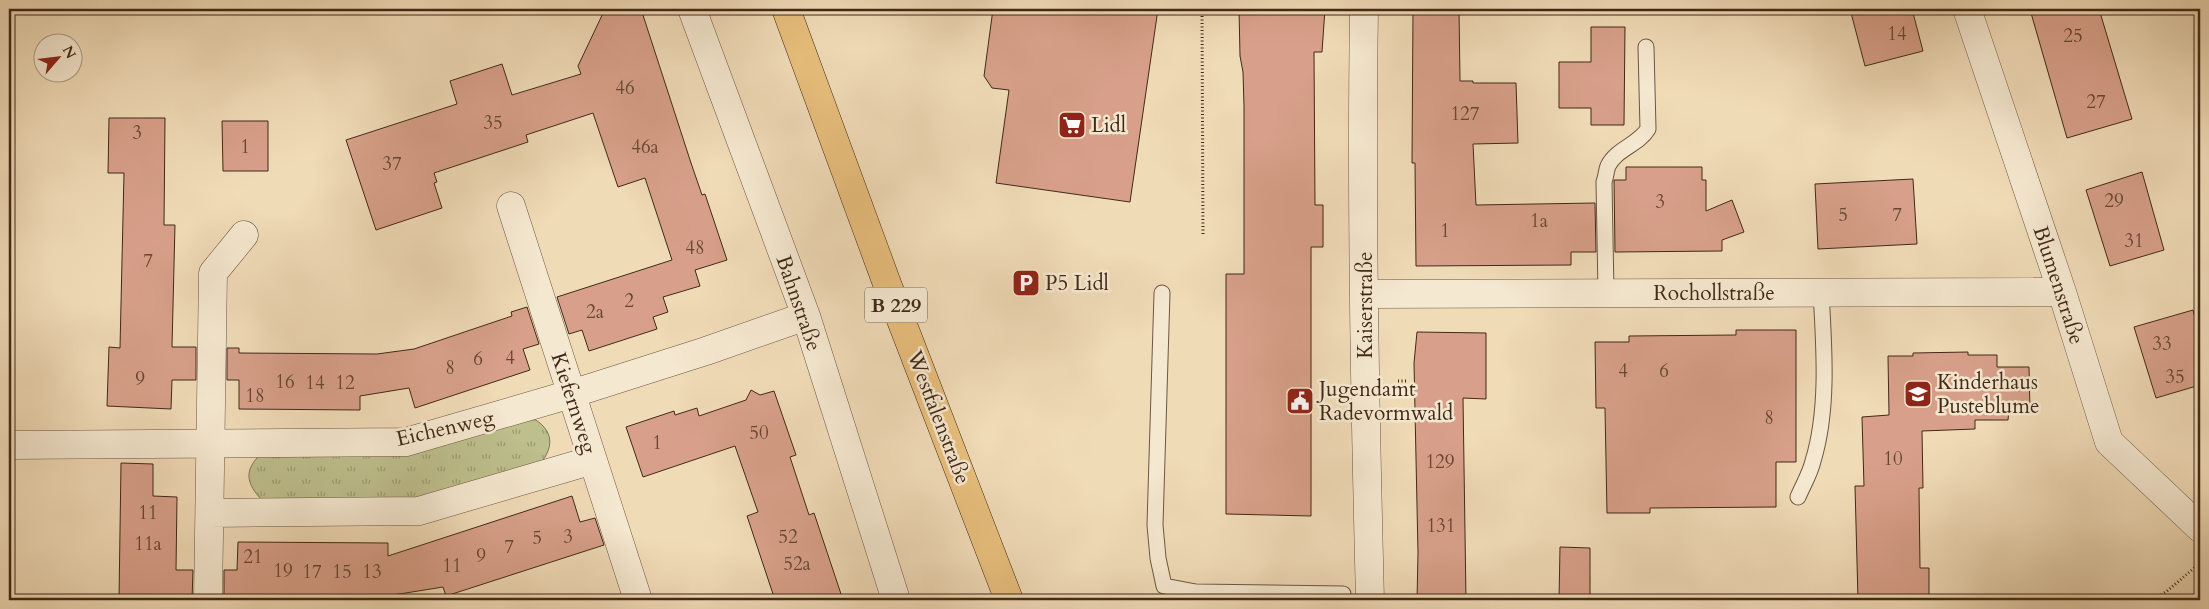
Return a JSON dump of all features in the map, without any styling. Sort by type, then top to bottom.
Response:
[{"type":"main road","name":"Westfalenstraße","points":[[786,9],[886,281],[1009,600]]},
{"type":"street","name":"Bahnstraße","points":[[692,9],[806,316],[896,600]]},
{"type":"street","name":"Kaiserstraße","points":[[1364,9],[1362,145],[1370,600]]},
{"type":"street","name":"Blumenstraße","points":[[1967,9],[2062,292],[2109,442],[2200,528]]},
{"type":"street","name":"Kiefernweg","points":[[511,206],[638,600]]},
{"type":"street","points":[[208,600],[214,273],[244,235]]},
{"type":"street","name":"Rochollstraße","points":[[1365,294],[2062,292]]},
{"type":"street","name":"Eichenweg","points":[[9,445],[406,442],[571,394],[706,351],[806,316]]},
{"type":"street","points":[[210,513],[419,512],[593,460]]},
{"type":"lane","points":[[1606,293],[1604,182],[1608,166],[1617,155],[1643,137],[1648,129],[1646,47]]},
{"type":"lane","points":[[1798,497],[1813,462],[1821,424],[1824,363],[1821,292]]},
{"type":"lane","points":[[1162,293],[1156,525],[1158,558],[1164,586],[1196,592],[1343,594]]},
{"type":"path","points":[[1202,9],[1203,234]]},
{"type":"path","points":[[2152,600],[2166,592],[2200,563]]},
{"type":"green space","points":[[529,416],[544,427],[550,440],[547,454],[536,469],[438,498],[263,501],[250,483],[249,471],[262,453]]},
{"type":"building","points":[[605,9],[641,9],[691,163],[702,195],[705,194],[727,260],[695,270],[700,286],[663,297],[668,312],[653,317],[657,329],[589,351],[582,330],[569,334],[557,297],[672,260],[645,178],[618,187],[593,113],[526,135],[528,142],[434,173],[437,182],[434,183],[442,208],[376,230],[346,140],[457,104],[450,81],[502,64],[512,95],[581,74],[578,66]]},
{"type":"building","name":"Lidl","points":[[993,9],[1158,9],[1130,202],[996,183],[1009,90],[992,88],[984,76]]},
{"type":"building","points":[[1239,9],[1325,9],[1322,52],[1314,52],[1315,205],[1323,205],[1323,247],[1311,247],[1311,516],[1226,514],[1226,274],[1244,274],[1244,106]]},
{"type":"building","points":[[1413,9],[1459,9],[1460,81],[1473,81],[1473,83],[1516,83],[1518,143],[1473,144],[1476,205],[1595,203],[1596,252],[1571,252],[1571,265],[1416,266],[1415,163],[1412,163]]},
{"type":"building","points":[[1850,9],[1912,9],[1923,51],[1865,66]]},
{"type":"building","points":[[2046,9],[2099,9],[2132,119],[2067,138],[2031,13]]},
{"type":"building","points":[[1591,27],[1625,27],[1624,125],[1591,125],[1591,108],[1559,108],[1559,62],[1591,62]]},
{"type":"building","points":[[109,118],[165,118],[164,225],[175,225],[172,347],[196,347],[196,380],[172,380],[171,409],[107,406],[109,347],[120,348],[124,173],[108,173]]},
{"type":"building","points":[[222,121],[268,121],[268,171],[223,171]]},
{"type":"building","points":[[1626,167],[1702,167],[1702,180],[1706,180],[1706,211],[1732,200],[1744,232],[1722,240],[1722,251],[1615,252],[1614,180],[1626,180]]},
{"type":"building","points":[[2142,172],[2164,250],[2110,266],[2086,190]]},
{"type":"building","points":[[1913,179],[1917,244],[1818,249],[1815,184]]},
{"type":"building","points":[[527,307],[539,344],[523,349],[530,370],[415,408],[409,388],[360,396],[360,410],[239,409],[239,380],[227,380],[227,348],[239,348],[239,353],[377,354],[414,349],[512,316],[511,312]]},
{"type":"building","points":[[2193,310],[2200,336],[2200,385],[2156,398],[2134,327]]},
{"type":"building","points":[[1736,330],[1796,330],[1796,462],[1776,462],[1776,507],[1650,508],[1650,513],[1607,513],[1605,408],[1596,408],[1595,342],[1629,342],[1629,336],[1736,335]]},
{"type":"building","points":[[1417,332],[1486,333],[1486,399],[1463,398],[1466,600],[1417,600],[1418,553],[1414,363]]},
{"type":"building","name":"Kinderhaus Pusteblume","points":[[1968,352],[1968,355],[1997,355],[1997,367],[2029,367],[2030,410],[2009,410],[2008,420],[1975,420],[1975,429],[1922,431],[1923,488],[1919,488],[1920,568],[1929,568],[1929,600],[1858,600],[1855,486],[1864,486],[1862,417],[1889,415],[1888,356],[1913,356],[1913,353]]},
{"type":"building","points":[[751,390],[760,395],[774,391],[796,455],[790,457],[809,515],[814,513],[843,600],[775,600],[747,516],[758,512],[735,446],[643,477],[626,427],[674,411],[675,415],[697,408],[699,416],[746,400]]},
{"type":"building","points":[[121,463],[153,464],[153,496],[177,497],[176,570],[193,570],[192,600],[119,600]]},
{"type":"building","points":[[572,496],[580,522],[595,518],[604,545],[446,596],[443,587],[387,596],[387,600],[237,598],[237,600],[224,600],[224,570],[237,570],[238,542],[388,543],[388,556]]},
{"type":"building","points":[[1560,547],[1590,548],[1590,600],[1559,600]]},
{"type":"place","name":"Lidl","points":[[1072,125]]},
{"type":"place","name":"P5 Lidl","points":[[1026,283]]},
{"type":"place","name":"Kinderhaus Pusteblume","points":[[1918,394]]},
{"type":"place","name":"Jugendamt Radevormwald","points":[[1300,401]]}]
